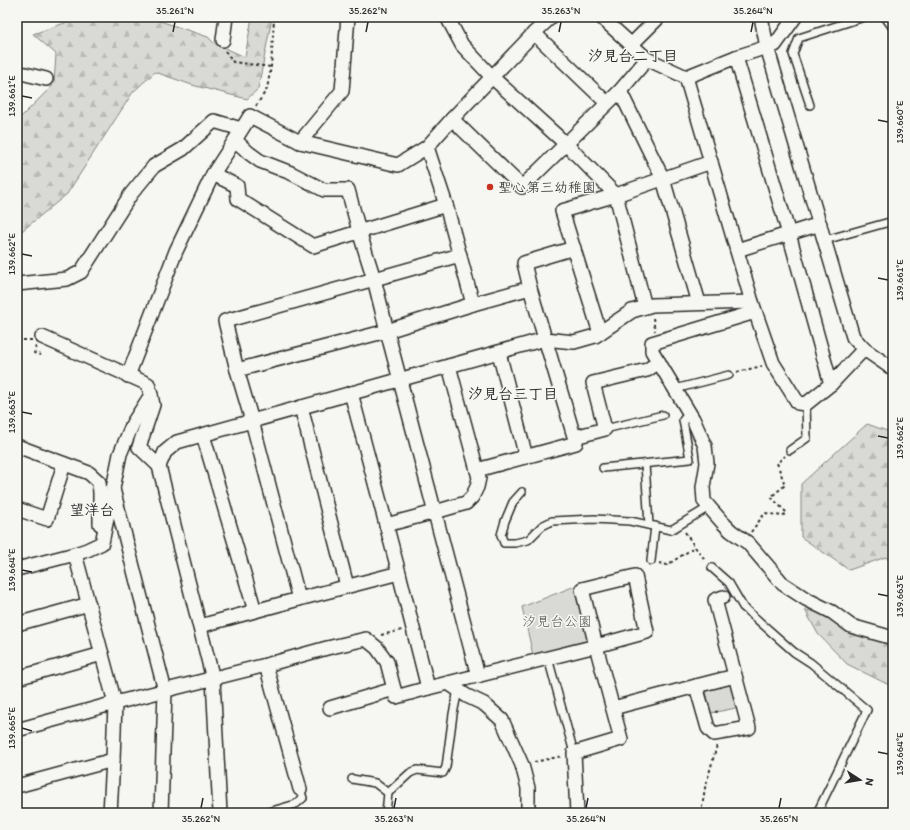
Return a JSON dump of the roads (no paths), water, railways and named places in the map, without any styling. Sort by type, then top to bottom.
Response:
[{"type":"street","points":[[224,40],[226,17]]},
{"type":"street","points":[[300,142],[342,91],[348,17]]},
{"type":"street","points":[[447,17],[462,45],[493,78],[566,144],[616,195],[649,311]]},
{"type":"street","points":[[128,376],[176,251],[212,174],[250,116],[300,142],[398,165],[428,147],[452,119],[551,17]]},
{"type":"street","points":[[601,17],[647,59],[686,77],[736,57],[775,45],[795,17]]},
{"type":"street","points":[[631,45],[659,17]]},
{"type":"street","points":[[760,17],[767,47],[853,337],[864,349],[893,369]]},
{"type":"street","points":[[534,33],[607,103]]},
{"type":"street","points":[[736,57],[789,234],[831,384]]},
{"type":"street","points":[[452,119],[522,187],[620,91],[647,59]]},
{"type":"street","points":[[17,72],[46,79]]},
{"type":"street","points":[[686,77],[754,307],[773,363],[798,403],[806,404],[831,384],[864,349]]},
{"type":"street","points":[[620,91],[662,179],[699,303]]},
{"type":"street","points":[[17,284],[67,279],[81,272],[131,194],[154,166],[184,149],[214,121],[238,134],[249,153],[260,161],[291,173],[324,190],[348,190],[374,279],[478,676]]},
{"type":"street","points":[[428,147],[446,205],[473,304]]},
{"type":"street","points":[[600,333],[562,210],[616,195],[711,162]]},
{"type":"street","points":[[212,174],[237,186],[238,199],[313,246],[446,205]]},
{"type":"street","points":[[737,250],[820,224]]},
{"type":"street","points":[[477,470],[576,443],[524,263],[574,248]]},
{"type":"street","points":[[299,599],[225,321],[460,255]]},
{"type":"street","points":[[237,370],[387,331],[530,288]]},
{"type":"street","points":[[649,311],[652,305],[699,303],[754,307]]},
{"type":"street","points":[[754,307],[652,343],[652,351],[693,419],[705,446],[707,463],[703,487],[704,501],[731,531],[748,543],[783,584],[806,599],[832,612],[851,626],[893,638]]},
{"type":"street","points":[[159,466],[165,452],[177,442],[545,339],[574,342],[595,336],[632,311],[649,311]]},
{"type":"street","points":[[40,338],[148,384],[153,405],[139,447],[159,466],[213,679],[220,813]]},
{"type":"street","points":[[499,353],[526,457]]},
{"type":"street","points":[[574,438],[605,429],[593,383],[647,370],[659,362]]},
{"type":"street","points":[[386,525],[466,503],[472,497],[477,488],[479,478],[449,366]]},
{"type":"street","points":[[351,393],[399,572],[428,688]]},
{"type":"street","points":[[17,569],[75,554],[87,550],[102,542],[120,454],[133,423],[151,395]]},
{"type":"street","points":[[301,408],[347,586]]},
{"type":"street","points":[[203,435],[255,611]]},
{"type":"street","points":[[17,447],[89,473],[99,482],[100,529],[104,536]]},
{"type":"street","points":[[17,509],[47,519],[64,464]]},
{"type":"street","points":[[112,489],[165,691],[161,813]]},
{"type":"street","points":[[75,554],[115,703],[110,813]]},
{"type":"street","points":[[200,626],[399,572]]},
{"type":"street","points":[[17,730],[115,703],[366,639],[377,648],[387,662],[396,697],[428,688],[453,687],[478,676],[596,646],[646,632],[635,576],[582,589],[596,646],[621,739],[574,753],[577,813]]},
{"type":"street","points":[[696,686],[708,728],[714,734],[748,728],[715,600],[723,597]]},
{"type":"street","points":[[17,624],[89,604]]},
{"type":"street","points":[[17,678],[102,654]]},
{"type":"street","points":[[266,665],[300,789]]},
{"type":"street","points":[[613,708],[735,676]]},
{"type":"street","points":[[453,687],[484,704],[502,720],[522,765],[528,788],[528,813]]},
{"type":"street","points":[[330,708],[394,689]]},
{"type":"street","points":[[17,786],[113,760]]},
{"type":"lane","points":[[810,105],[793,54],[799,38],[864,17]]},
{"type":"lane","points":[[884,17],[893,28]]},
{"type":"lane","points":[[825,240],[893,222]]},
{"type":"lane","points":[[675,389],[729,375]]},
{"type":"lane","points":[[790,450],[807,438],[806,404]]},
{"type":"lane","points":[[603,468],[690,459],[683,420],[689,413]]},
{"type":"lane","points":[[605,429],[663,415]]},
{"type":"lane","points":[[645,464],[652,526],[651,561]]},
{"type":"lane","points":[[522,492],[513,502],[505,521],[501,535],[504,543],[515,543],[528,540],[542,526],[552,521],[594,519],[630,521],[671,530],[709,506]]},
{"type":"lane","points":[[712,568],[729,583],[743,607],[794,652],[811,663],[867,710],[818,813]]},
{"type":"lane","points":[[548,658],[574,753]]},
{"type":"lane","points":[[386,813],[388,793],[410,773],[417,770],[443,774],[446,767],[453,714],[453,687]]},
{"type":"lane","points":[[352,779],[375,782],[388,793]]},
{"type":"lane","points":[[265,813],[296,804],[303,798],[300,789]]},
{"type":"place","name":"聖心第三幼稚園","points":[[490,187]]},
{"type":"district","name":"汐見台二丁目","points":[[633,56]]},
{"type":"district","name":"汐見台三丁目","points":[[513,394]]},
{"type":"district","name":"望洋台","points":[[92,510]]},
{"type":"park label","name":"汐見台公園","points":[[557,621]]}]
